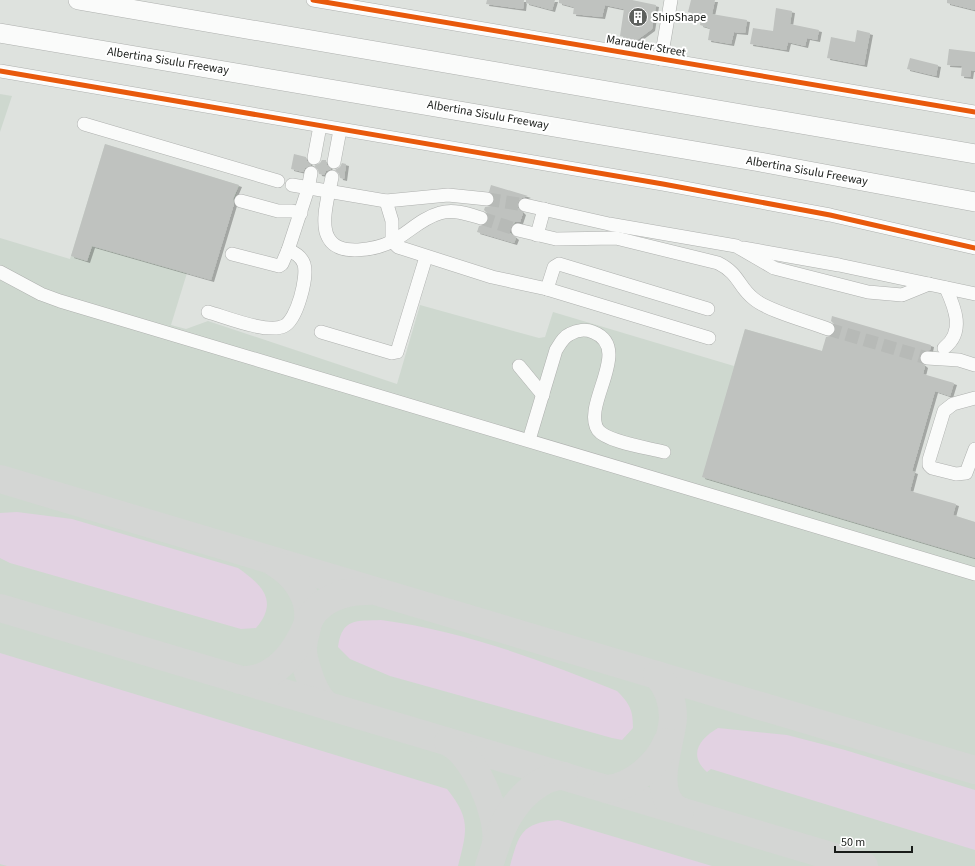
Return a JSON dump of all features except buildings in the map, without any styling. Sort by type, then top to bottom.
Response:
[{"type":"highway","points":[[78,0],[975,154]]},
{"type":"highway","name":"Albertina Sisulu Freeway","points":[[0,33],[311,84],[975,202]]},
{"type":"street","name":"Marauder Street","points":[[313,0],[975,112]]},
{"type":"street","points":[[661,59],[671,0]]},
{"type":"street","points":[[0,71],[830,215],[975,248]]},
{"type":"street","points":[[84,124],[278,182]]},
{"type":"street","points":[[314,158],[320,126]]},
{"type":"street","points":[[334,162],[340,130]]},
{"type":"street","points":[[232,254],[279,266],[282,264],[308,189],[311,173]]},
{"type":"street","points":[[332,177],[325,218],[328,237],[333,243],[344,248],[358,250],[372,249],[392,241],[418,223],[442,212],[464,213],[481,218]]},
{"type":"street","points":[[292,185],[329,193],[386,202],[448,195],[487,199]]},
{"type":"street","points":[[241,201],[278,211],[292,211],[300,213]]},
{"type":"street","points":[[386,202],[392,221],[392,241],[398,247],[492,277],[547,289],[709,338]]},
{"type":"street","points":[[525,205],[610,224],[839,265],[975,294]]},
{"type":"street","points":[[536,235],[544,210]]},
{"type":"street","points":[[518,230],[536,235],[567,240],[616,238],[718,263],[730,269],[748,293],[761,304],[828,329]]},
{"type":"street","points":[[736,246],[774,268],[868,292],[902,295],[929,284]]},
{"type":"street","points":[[208,312],[263,327],[283,326],[290,321],[295,314],[306,273],[302,260],[299,256],[288,250]]},
{"type":"street","points":[[321,332],[392,353],[396,352],[426,256]]},
{"type":"street","points":[[547,289],[554,267],[560,264],[708,309]]},
{"type":"street","points":[[0,272],[41,294],[60,300],[975,574]]},
{"type":"street","points":[[944,348],[953,340],[957,326],[957,317],[946,288]]},
{"type":"street","points":[[529,440],[556,350],[569,334],[578,330],[595,333],[608,346],[608,369],[594,417],[598,429],[602,435],[664,452]]},
{"type":"street","points":[[927,358],[959,360],[975,365]]},
{"type":"street","points":[[519,366],[543,395]]},
{"type":"street","points":[[975,398],[953,404],[944,411],[928,460],[929,465],[937,470],[956,474],[966,473],[975,449]]},
{"type":"shaded area","points":[[0,94],[12,96],[0,132]]},
{"type":"shaded area","points":[[105,144],[239,185],[211,280],[187,273],[171,325],[186,329],[208,321],[397,384],[420,305],[539,338],[545,337],[553,312],[734,366],[745,329],[822,351],[824,344],[894,465],[915,472],[907,501],[975,522],[975,866],[0,866],[0,238],[70,259]]},
{"type":"shaded area","points":[[17,512],[72,519],[238,568],[247,574],[265,594],[267,602],[263,618],[256,628],[241,629],[10,563],[0,558],[0,513]]},
{"type":"shaded area","points":[[381,620],[442,631],[472,639],[560,668],[617,691],[630,708],[633,728],[622,740],[612,738],[390,676],[350,659],[338,647],[343,631],[347,626],[357,621]]},
{"type":"shaded area","points":[[0,653],[447,789],[455,799],[460,809],[465,825],[465,834],[458,866],[7,866],[0,864]]},
{"type":"shaded area","points":[[718,728],[787,735],[845,750],[975,790],[975,850],[711,769],[707,772],[698,760],[698,748],[701,742],[711,732]]},
{"type":"shaded area","points":[[558,820],[712,866],[510,866],[519,838],[529,827],[536,824]]},
{"type":"taxiway","points":[[0,479],[975,770]]},
{"type":"taxiway","points":[[275,563],[295,580],[304,595],[308,612],[303,648],[304,659],[316,692],[322,701],[328,706]]},
{"type":"taxiway","points":[[240,680],[250,680],[260,677],[277,668],[285,661],[297,645],[312,615],[322,604],[347,593],[368,591]]},
{"type":"taxiway","points":[[0,608],[864,866]]},
{"type":"taxiway","points":[[657,675],[667,690],[673,712],[672,728],[664,768],[663,781],[665,793],[670,804],[680,811]]},
{"type":"taxiway","points":[[448,742],[458,749],[467,759],[483,786],[494,817],[496,843]]},
{"type":"taxiway","points":[[607,789],[626,784],[643,773],[651,766],[667,742]]},
{"type":"taxiway","points":[[489,866],[501,830],[520,799],[543,781],[558,776],[564,776]]},
{"type":"tunnel","points":[[487,199],[525,205]]},
{"type":"tunnel","points":[[481,218],[518,230]]},
{"type":"tunnel","points":[[828,329],[927,358]]},
{"type":"cycle path","points":[[313,0],[975,112]]},
{"type":"cycle path","points":[[0,71],[663,184],[830,215],[975,248]]},
{"type":"place","name":"ShipShape","points":[[638,17]]}]
